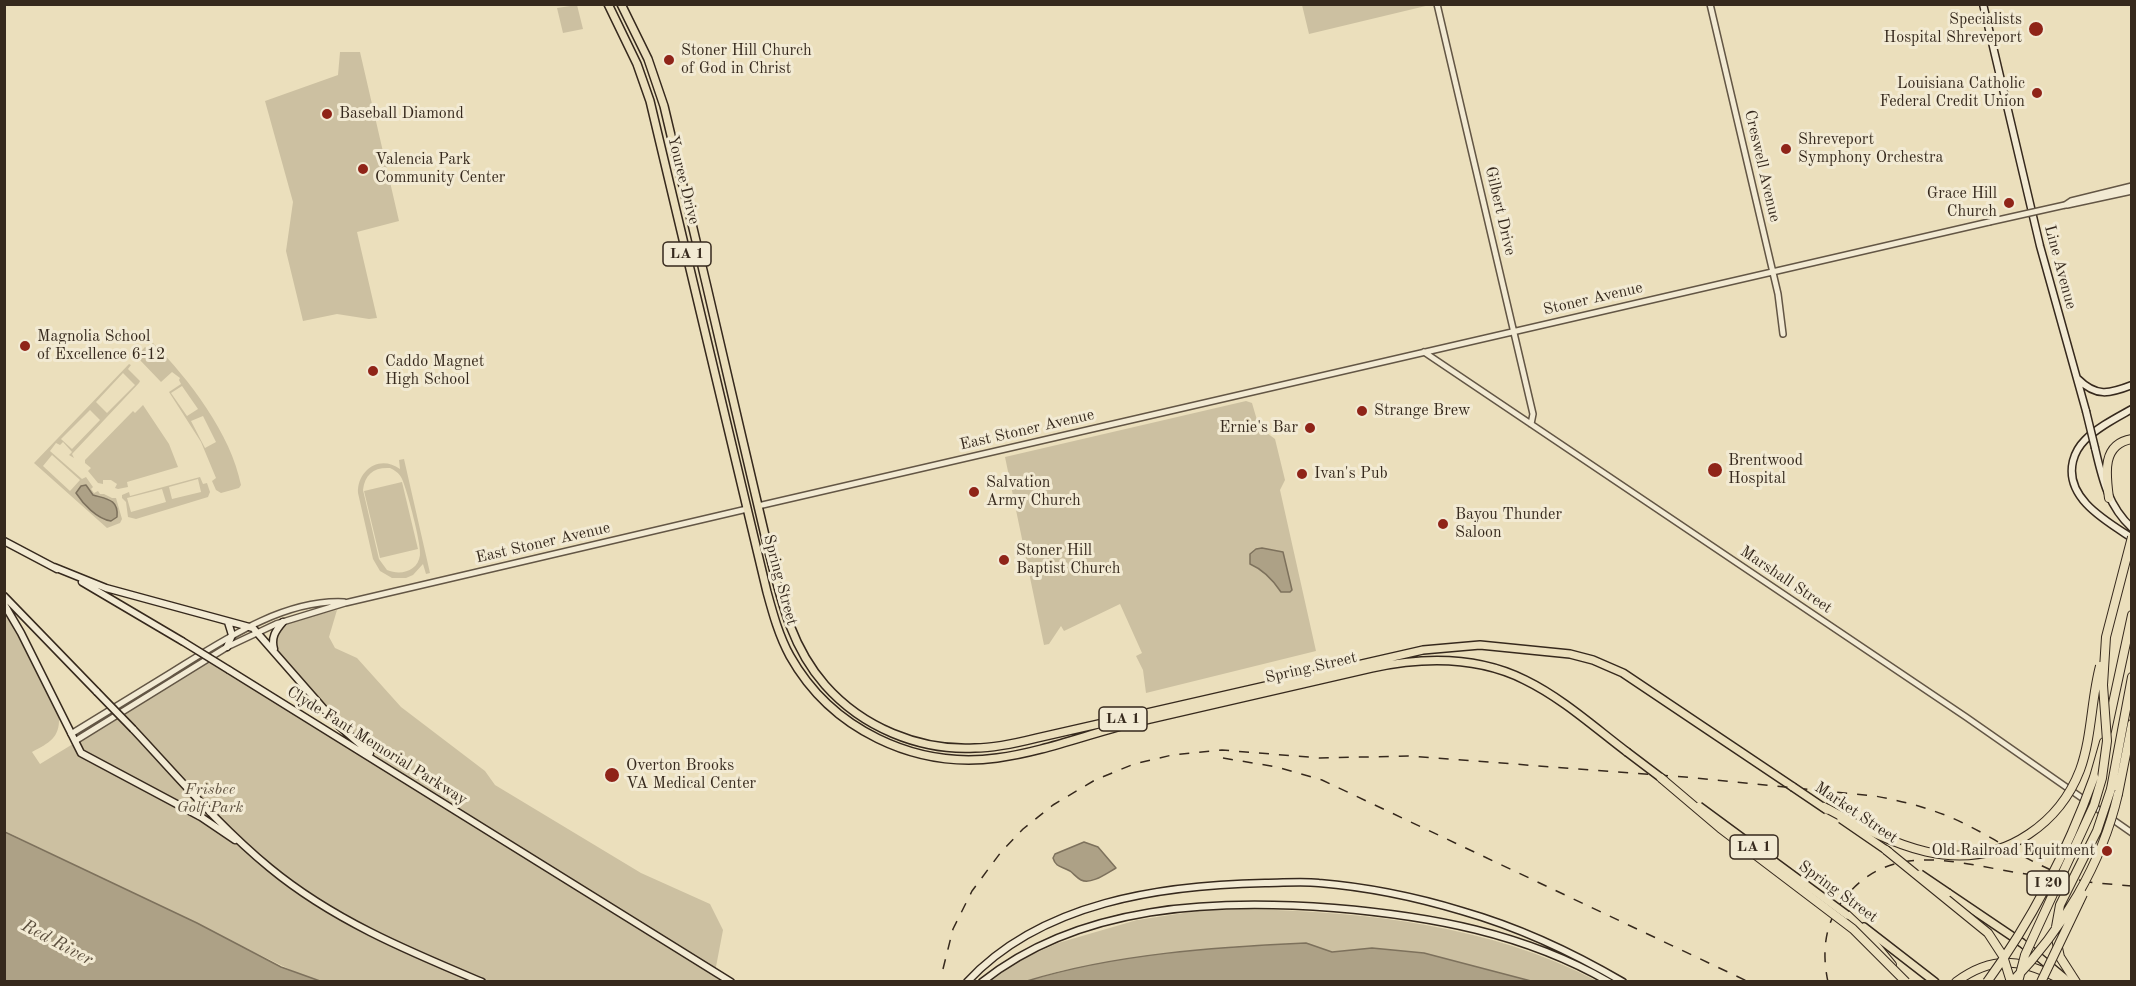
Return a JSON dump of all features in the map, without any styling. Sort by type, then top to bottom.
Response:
[{"type":"highway","points":[[2095,448],[2104,450],[2113,448],[2122,441],[2132,439]]},
{"type":"highway","points":[[2109,498],[2106,475],[2108,459],[2113,448]]},
{"type":"highway","points":[[1824,807],[1889,840],[1935,854],[1964,856],[1996,850],[2018,840],[2048,819],[2075,780],[2084,757],[2110,615],[2132,538]]},
{"type":"highway","name":"I 20","points":[[1988,981],[2015,941],[2047,885],[2069,840],[2094,777],[2110,721],[2132,615]]},
{"type":"highway","points":[[2018,981],[2025,955],[2090,814],[2102,778],[2107,741],[2103,685],[2104,653]]},
{"type":"highway","points":[[2076,981],[2060,957],[2055,934],[2060,904],[2115,792],[2132,677]]},
{"type":"highway","name":"I 20","points":[[2011,981],[2060,924],[2093,867],[2111,821],[2115,792],[2131,727]]},
{"type":"highway","points":[[1661,778],[1720,828],[1853,929],[1906,981]]},
{"type":"highway","points":[[1886,850],[1988,933],[2003,956],[2011,981]]},
{"type":"highway","points":[[2041,981],[2093,867]]},
{"type":"highway","points":[[1847,915],[1887,958],[1901,981]]},
{"type":"highway","points":[[1956,981],[1975,970],[1998,963],[2025,964],[2067,981]]},
{"type":"main road","name":"Youree Drive","points":[[608,4],[630,49],[646,90],[747,509]]},
{"type":"main road","name":"Youree Drive","points":[[621,4],[648,59],[660,91],[758,506]]},
{"type":"main road","name":"Line Avenue","points":[[1983,4],[2040,246],[2086,411],[2103,483],[2121,517],[2132,528]]},
{"type":"main road","points":[[686,250],[698,248]]},
{"type":"main road","points":[[2077,378],[2095,392],[2107,392],[2132,385]]},
{"type":"main road","points":[[2132,409],[2086,439],[2075,456],[2072,472],[2074,484],[2082,500],[2110,524],[2132,538]]},
{"type":"main road","points":[[747,509],[758,506]]},
{"type":"main road","name":"Spring Street","points":[[758,506],[783,610],[794,638],[808,662],[837,697],[862,716],[889,732],[929,745],[967,749],[1006,745],[1442,647],[1491,646],[1569,654],[1593,660],[1623,673]]},
{"type":"main road","name":"Spring Street","points":[[747,509],[777,627],[790,656],[802,675],[822,699],[854,725],[878,739],[910,752],[955,760],[1008,756],[1125,725],[1372,668],[1431,660],[1492,667],[1527,681],[1560,702],[1935,981]]},
{"type":"main road","name":"Clyde Fant Memorial Parkway","points":[[4,541],[54,567],[182,641],[731,981]]},
{"type":"main road","points":[[54,567],[106,588],[249,627],[258,632],[350,737],[395,773]]},
{"type":"main road","points":[[4,596],[253,854]]},
{"type":"main road","points":[[4,604],[81,753],[214,824],[295,887],[357,926],[393,944],[482,981]]},
{"type":"main road","points":[[227,647],[232,635],[228,622]]},
{"type":"main road","points":[[275,653],[273,635],[283,622]]},
{"type":"main road","name":"Market Street","points":[[1623,673],[2022,943],[2067,981]]},
{"type":"main road","points":[[967,981],[985,964],[1017,941],[1053,922],[1098,906],[1137,896],[1175,890],[1232,884],[1305,882],[1340,885],[1464,911],[1544,941],[1623,981]]},
{"type":"main road","points":[[982,981],[1037,946],[1097,925],[1179,909],[1258,904],[1376,912],[1473,928],[1555,955],[1609,981]]},
{"type":"main road","points":[[716,972],[724,981]]},
{"type":"street","name":"Gilbert Drive","points":[[1437,4],[1533,414],[1531,424]]},
{"type":"street","name":"Creswell Avenue","points":[[1710,4],[1773,272],[1780,304],[1783,334]]},
{"type":"street","name":"Stoner Avenue","points":[[1126,421],[2132,188]]},
{"type":"street","name":"Marshall Street","points":[[1424,352],[1939,699],[2132,833]]},
{"type":"street","name":"East Stoner Avenue","points":[[758,506],[1126,421]]},
{"type":"street","name":"East Stoner Avenue","points":[[75,741],[227,647],[283,622],[345,603],[747,509]]},
{"type":"street","name":"East Stoner Avenue","points":[[71,734],[232,635],[275,616],[308,606],[345,603]]},
{"type":"green space","points":[[1302,4],[1434,4],[1309,34],[1302,5]]},
{"type":"green space","points":[[577,5],[583,29],[563,33],[557,8]]},
{"type":"green space","points":[[340,52],[360,52],[399,221],[357,232],[377,318],[337,314],[303,321],[286,251],[293,202],[265,101],[338,75]]},
{"type":"green space","points":[[153,343],[181,373],[207,408],[236,466],[241,485],[239,488],[221,493],[216,490],[212,481],[216,478],[201,442],[169,392],[181,384],[180,378],[172,372],[161,382],[138,358],[133,360],[145,347],[147,349]],"holes":[[[182,386],[198,409],[187,416],[171,393]],[[203,416],[216,442],[205,448],[191,421]]]},
{"type":"green space","points":[[129,364],[131,365],[128,369],[140,381],[139,383],[72,454],[74,458],[69,455],[72,452],[63,442],[60,445],[56,443],[50,451],[82,479],[86,477],[94,493],[98,491],[100,494],[116,498],[122,519],[120,523],[107,528],[34,463]],"holes":[[[123,373],[135,385],[107,413],[96,402]],[[90,410],[100,420],[72,449],[61,439]],[[52,455],[80,480],[70,491],[43,466]]]},
{"type":"green space","points":[[1246,401],[1252,403],[1259,427],[1275,439],[1285,480],[1280,490],[1316,651],[1146,693],[1143,670],[1136,656],[1142,653],[1120,604],[1064,631],[1061,626],[1049,644],[1044,645],[1005,457]]},
{"type":"green space","points":[[143,405],[169,444],[178,467],[127,482],[128,487],[118,489],[115,488],[117,484],[111,480],[103,480],[103,484],[98,483],[88,471],[91,468],[85,460],[133,411],[135,413]]},
{"type":"green space","points":[[404,459],[430,573],[426,574],[423,564],[413,575],[406,578],[392,578],[380,571],[373,559],[358,493],[361,477],[366,471],[385,463],[400,469],[399,460]],"holes":[[[390,468],[401,477],[419,540],[419,560],[416,565],[403,572],[387,570],[379,559],[363,490],[371,473],[375,470]]]},
{"type":"green space","points":[[200,477],[203,484],[207,483],[210,492],[208,497],[136,519],[128,517],[126,502],[122,498],[122,495],[129,492],[130,496]],"holes":[[[198,479],[201,492],[172,499],[169,487]],[[162,489],[166,502],[131,512],[127,498]]]},
{"type":"green space","points":[[402,482],[418,549],[380,558],[364,491]]},
{"type":"green space","points":[[337,610],[329,637],[335,648],[357,658],[401,707],[485,771],[495,785],[641,873],[710,904],[723,930],[715,972],[411,780],[378,757],[343,727],[276,652],[275,635],[284,623]]},
{"type":"green space","name":"Frisbee Golf Park","points":[[4,611],[16,629],[59,717],[58,730],[52,739],[32,752],[40,764],[211,660],[724,981],[321,981],[297,973],[5,831]]},
{"type":"green space","points":[[1248,909],[1383,918],[1471,934],[1556,962],[1597,981],[1531,981],[1424,953],[1372,948],[1332,952],[1306,943],[1239,946],[1132,959],[1060,971],[1027,981],[990,982],[1016,962],[1058,943],[1137,920],[1204,910]]},
{"type":"water","points":[[86,485],[93,495],[114,503],[117,517],[111,521],[106,520],[86,506],[76,493],[81,486]]},
{"type":"water","points":[[1262,548],[1283,552],[1292,590],[1290,592],[1281,592],[1268,576],[1250,564],[1250,554]]},
{"type":"water","name":"Red River","points":[[5,832],[197,923],[281,967],[320,981],[5,981]]},
{"type":"water","points":[[1084,842],[1098,847],[1116,868],[1099,878],[1085,881],[1056,864],[1053,858],[1055,854]]},
{"type":"water","points":[[1306,943],[1332,952],[1372,948],[1424,953],[1531,981],[1027,981],[1095,964],[1165,953]]},
{"type":"railway","points":[[943,969],[953,929],[972,891],[1001,852],[1023,829],[1053,805],[1095,780],[1134,764],[1172,755],[1222,750],[1320,758],[1408,756],[1685,777],[1875,796],[1912,804],[1948,816],[2039,865],[2083,881]]},
{"type":"railway","points":[[1223,758],[1277,767],[1322,780],[1749,982]]},
{"type":"railway","points":[[1828,982],[1825,951],[1828,931],[1835,912],[1858,883],[1878,870],[1898,863],[1920,860],[1966,863],[2013,872],[2132,886]]},
{"type":"place","name":"Specialists Hospital Shreveport","points":[[2036,29]]},
{"type":"place","name":"Stoner Hill Church of God in Christ","points":[[669,60]]},
{"type":"place","name":"Louisiana Catholic Federal Credit Union","points":[[2037,93]]},
{"type":"place","name":"Baseball Diamond","points":[[327,114]]},
{"type":"place","name":"Shreveport Symphony Orchestra","points":[[1786,149]]},
{"type":"place","name":"Valencia Park Community Center","points":[[363,169]]},
{"type":"place","name":"Grace Hill Church","points":[[2009,203]]},
{"type":"place","name":"Magnolia School of Excellence 6-12","points":[[25,346]]},
{"type":"place","name":"Caddo Magnet High School","points":[[373,371]]},
{"type":"place","name":"Strange Brew","points":[[1362,411]]},
{"type":"place","name":"Ernie's Bar","points":[[1310,428]]},
{"type":"place","name":"Brentwood Hospital","points":[[1715,470]]},
{"type":"place","name":"Ivan's Pub","points":[[1302,474]]},
{"type":"place","name":"Salvation Army Church","points":[[974,492]]},
{"type":"place","name":"Bayou Thunder Saloon","points":[[1443,524]]},
{"type":"place","name":"Stoner Hill Baptist Church","points":[[1004,560]]},
{"type":"place","name":"Overton Brooks VA Medical Center","points":[[612,775]]},
{"type":"place","name":"Old Railroad Equitment","points":[[2107,851]]}]
